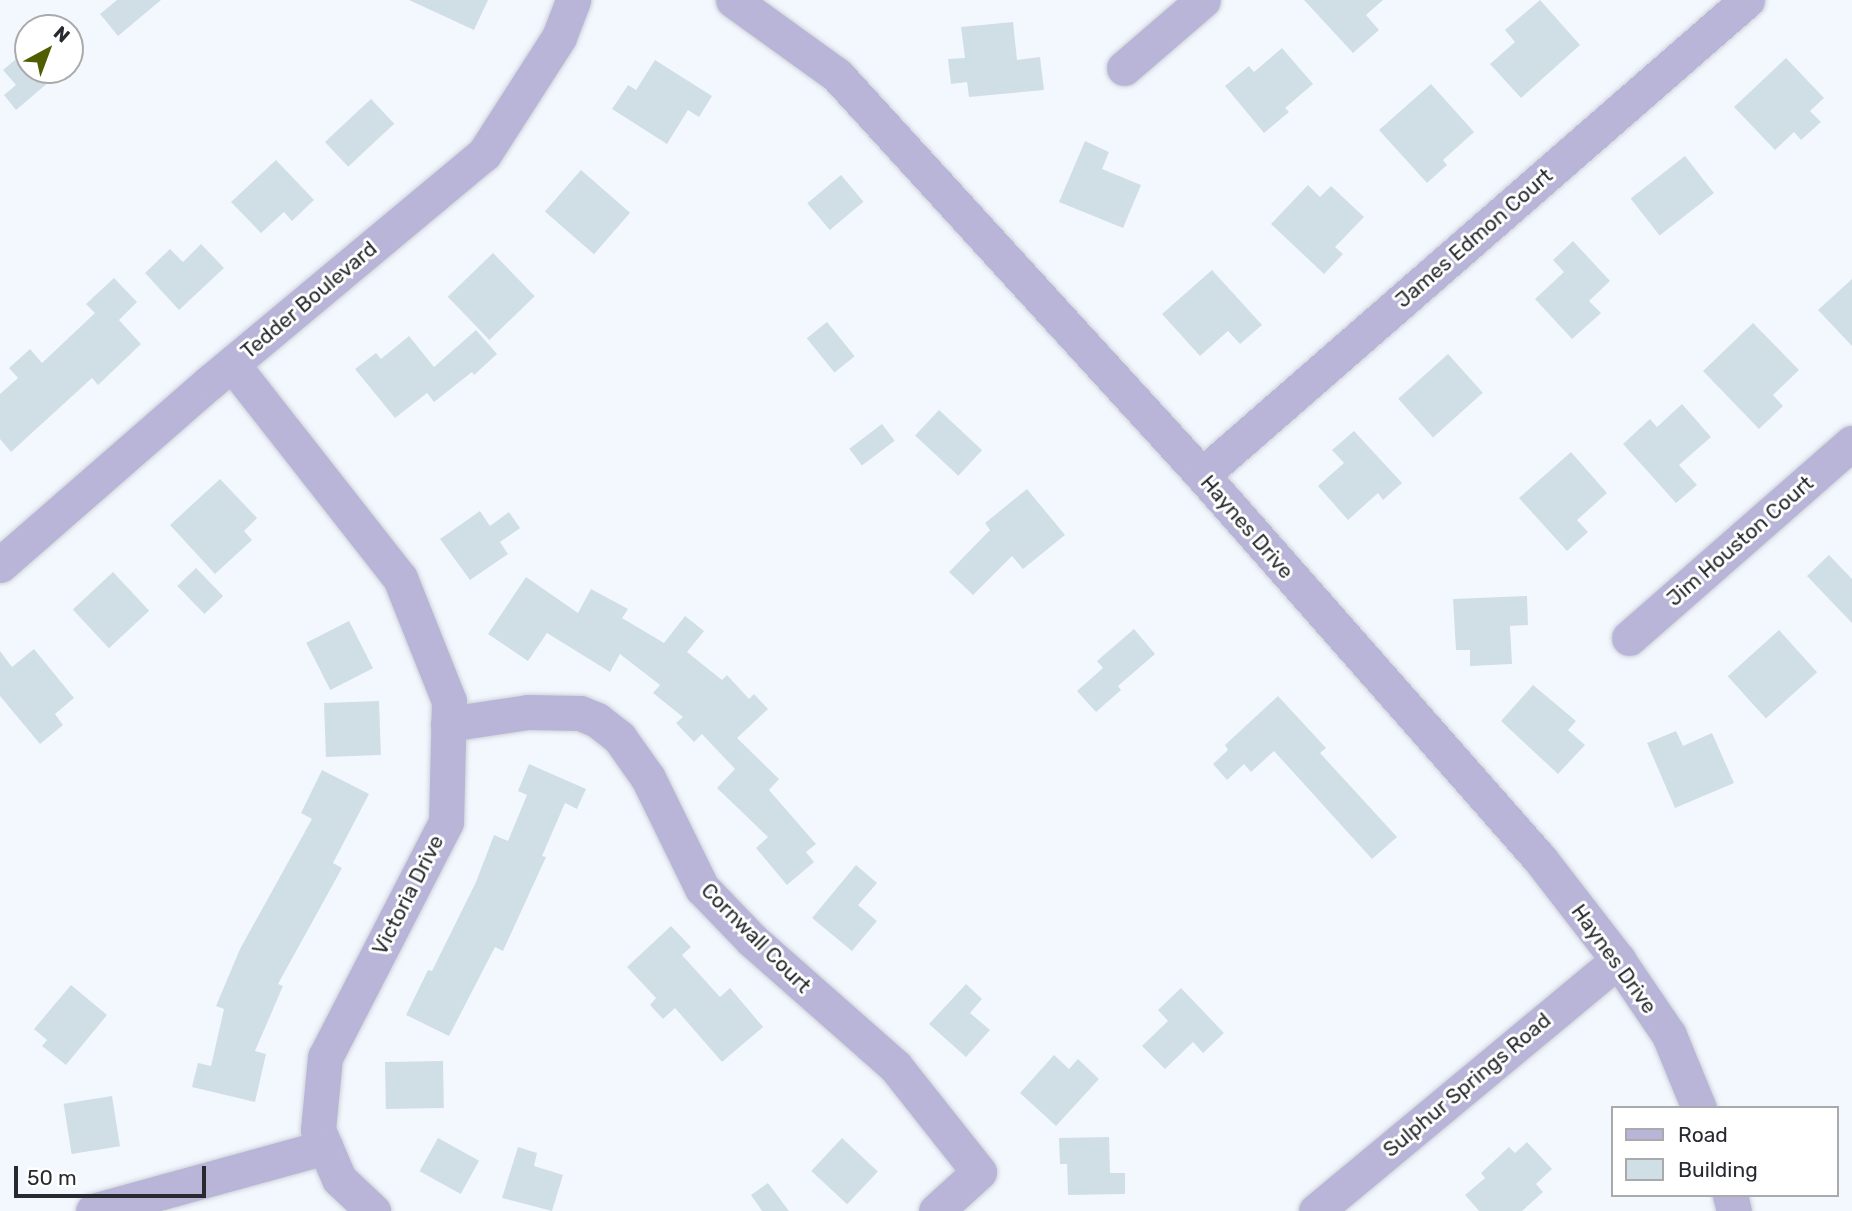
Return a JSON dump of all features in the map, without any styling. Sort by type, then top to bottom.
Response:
[{"type":"street","name":"Tedder Boulevard","points":[[0,565],[232,365],[484,154],[559,37],[573,0]]},
{"type":"street","name":"Haynes Drive","points":[[733,0],[837,75],[1202,475],[1540,859],[1618,960],[1669,1035],[1698,1106]]},
{"type":"street","points":[[1124,68],[1203,0]]},
{"type":"street","name":"James Edmon Court","points":[[1202,475],[1747,0]]},
{"type":"street","name":"Victoria Drive","points":[[232,365],[400,578],[449,701],[446,822],[325,1058],[318,1130],[339,1179],[373,1211]]},
{"type":"street","name":"Jim Houston Court","points":[[1629,638],[1852,443]]},
{"type":"street","name":"Cornwall Court","points":[[448,724],[528,712],[580,713],[597,720],[619,737],[648,778],[702,888],[752,940],[895,1066],[979,1172],[936,1211]]},
{"type":"street","name":"Sulphur Springs Road","points":[[1316,1211],[1618,960]]},
{"type":"street","points":[[93,1211],[325,1147]]},
{"type":"building","points":[[117,0],[161,0],[118,36],[100,14]]},
{"type":"building","points":[[409,0],[488,0],[474,30]]},
{"type":"building","points":[[1304,0],[1383,0],[1366,15],[1379,30],[1353,53]]},
{"type":"building","points":[[1540,0],[1580,45],[1521,98],[1490,64],[1515,42],[1505,30]]},
{"type":"building","points":[[1013,22],[1017,60],[1040,57],[1044,90],[969,97],[967,82],[951,84],[948,59],[965,58],[961,27]]},
{"type":"building","points":[[1282,48],[1313,84],[1285,108],[1289,112],[1264,133],[1225,86],[1249,66],[1254,72]]},
{"type":"building","points":[[1786,58],[1824,98],[1810,111],[1821,122],[1801,140],[1794,132],[1775,150],[1734,107]]},
{"type":"building","points":[[655,60],[712,96],[699,117],[688,110],[667,144],[612,109],[628,85],[636,90]]},
{"type":"building","points":[[14,61],[14,83],[3,70]]},
{"type":"building","points":[[47,84],[16,110],[4,95],[16,85]]},
{"type":"building","points":[[1431,84],[1474,132],[1443,160],[1447,165],[1427,183],[1379,130]]},
{"type":"building","points":[[371,99],[394,124],[348,167],[325,142]]},
{"type":"building","points":[[1085,141],[1109,152],[1102,169],[1141,185],[1123,228],[1059,202]]},
{"type":"building","points":[[1685,156],[1714,193],[1660,236],[1631,198]]},
{"type":"building","points":[[276,160],[314,200],[292,221],[284,212],[261,233],[231,202]]},
{"type":"building","points":[[581,170],[630,213],[594,254],[545,212]]},
{"type":"building","points":[[841,175],[863,202],[830,230],[807,203]]},
{"type":"building","points":[[1308,185],[1320,197],[1331,186],[1364,217],[1335,247],[1343,254],[1324,274],[1271,224]]},
{"type":"building","points":[[1573,241],[1610,281],[1589,301],[1601,313],[1572,339],[1535,299],[1564,272],[1553,260]]},
{"type":"building","points":[[201,244],[224,268],[179,310],[145,273],[170,249],[183,262]]},
{"type":"building","points":[[493,253],[535,296],[489,340],[448,297]]},
{"type":"building","points":[[1212,270],[1262,325],[1240,344],[1228,331],[1200,356],[1162,314]]},
{"type":"building","points":[[114,278],[137,302],[119,320],[141,344],[98,385],[92,378],[11,452],[0,439],[0,394],[18,378],[9,368],[30,349],[42,363],[95,313],[86,304]]},
{"type":"building","points":[[1852,279],[1852,346],[1818,310]]},
{"type":"building","points":[[827,322],[855,356],[834,373],[807,338]]},
{"type":"building","points":[[1753,323],[1799,370],[1773,395],[1783,406],[1759,429],[1703,371]]},
{"type":"building","points":[[476,330],[497,354],[474,375],[472,372],[434,402],[427,393],[395,418],[355,369],[376,353],[381,359],[409,336],[434,367]]},
{"type":"building","points":[[1448,354],[1483,393],[1433,437],[1398,399]]},
{"type":"building","points":[[1682,404],[1711,437],[1679,465],[1697,485],[1676,503],[1623,444],[1650,419],[1657,427]]},
{"type":"building","points":[[939,410],[982,450],[958,476],[915,436]]},
{"type":"building","points":[[882,424],[895,441],[862,465],[849,449]]},
{"type":"building","points":[[1354,431],[1402,483],[1383,500],[1378,493],[1348,520],[1318,486],[1344,463],[1332,450]]},
{"type":"building","points":[[1571,452],[1607,493],[1577,520],[1588,532],[1567,551],[1519,498]]},
{"type":"building","points":[[220,479],[257,518],[244,531],[252,540],[215,574],[170,525]]},
{"type":"building","points":[[1027,489],[1065,535],[1023,569],[1012,556],[973,595],[949,572],[990,530],[985,523]]},
{"type":"building","points":[[480,511],[490,526],[509,512],[520,528],[500,542],[508,554],[470,580],[440,539]]},
{"type":"building","points":[[1829,555],[1852,579],[1852,623],[1807,576]]},
{"type":"building","points":[[196,568],[223,596],[204,614],[177,586]]},
{"type":"building","points":[[113,572],[149,611],[109,648],[73,610]]},
{"type":"building","points":[[526,577],[578,613],[591,589],[628,609],[622,618],[664,643],[685,616],[704,631],[687,652],[722,680],[727,675],[749,699],[754,694],[768,709],[737,738],[779,779],[769,790],[816,844],[806,852],[814,862],[787,885],[756,848],[768,837],[717,788],[735,769],[702,734],[694,742],[676,723],[683,717],[653,693],[660,685],[620,654],[610,672],[547,633],[528,661],[488,634]]},
{"type":"building","points":[[1527,596],[1528,625],[1510,626],[1512,664],[1470,666],[1470,650],[1456,650],[1453,599]]},
{"type":"building","points":[[349,621],[373,668],[330,690],[306,643]]},
{"type":"building","points":[[1134,629],[1155,654],[1118,686],[1121,690],[1096,712],[1077,691],[1103,668],[1097,661]]},
{"type":"building","points":[[1779,630],[1817,672],[1766,719],[1728,676]]},
{"type":"building","points":[[34,649],[74,698],[55,714],[63,725],[40,744],[0,696],[0,651],[12,667]]},
{"type":"building","points":[[1533,685],[1576,721],[1568,730],[1585,745],[1558,774],[1501,721]]},
{"type":"building","points":[[1278,696],[1326,748],[1320,753],[1397,837],[1372,859],[1274,751],[1251,772],[1244,764],[1227,780],[1213,764],[1228,750],[1225,745]]},
{"type":"building","points":[[379,701],[381,755],[326,757],[324,703]]},
{"type":"building","points":[[1676,731],[1683,746],[1712,733],[1734,783],[1675,808],[1647,743]]},
{"type":"building","points":[[529,764],[586,789],[577,809],[565,803],[542,856],[546,857],[503,951],[495,947],[449,1036],[406,1015],[428,970],[432,971],[476,882],[494,835],[508,841],[527,795],[518,791]]},
{"type":"building","points":[[322,770],[369,794],[333,863],[342,868],[278,984],[283,986],[255,1051],[266,1054],[255,1102],[192,1087],[198,1063],[211,1066],[224,1009],[216,1006],[240,949],[312,819],[301,813]]},
{"type":"building","points":[[856,865],[877,883],[858,905],[877,921],[852,951],[812,918]]},
{"type":"building","points":[[671,926],[691,947],[682,955],[720,997],[730,988],[763,1027],[722,1062],[675,1008],[663,1019],[650,1005],[656,998],[627,967]]},
{"type":"building","points":[[966,984],[982,999],[970,1013],[990,1030],[966,1057],[929,1024]]},
{"type":"building","points":[[71,985],[107,1015],[66,1065],[42,1046],[47,1040],[34,1029]]},
{"type":"building","points":[[1181,988],[1224,1033],[1203,1053],[1193,1042],[1165,1069],[1142,1046],[1168,1021],[1158,1010]]},
{"type":"building","points":[[1054,1055],[1069,1069],[1078,1059],[1099,1079],[1056,1126],[1020,1093]]},
{"type":"building","points":[[443,1061],[444,1108],[386,1109],[385,1062]]},
{"type":"building","points":[[112,1096],[120,1146],[72,1154],[64,1104]]},
{"type":"building","points":[[1109,1137],[1110,1173],[1125,1173],[1125,1194],[1068,1195],[1067,1164],[1060,1164],[1059,1138]]},
{"type":"building","points":[[438,1138],[479,1161],[461,1194],[420,1171]]},
{"type":"building","points":[[842,1138],[878,1171],[847,1204],[811,1171]]},
{"type":"building","points":[[1527,1142],[1552,1169],[1536,1184],[1543,1192],[1522,1211],[1479,1211],[1465,1195],[1485,1178],[1481,1173],[1509,1147],[1515,1153]]},
{"type":"building","points":[[518,1147],[537,1153],[534,1166],[563,1175],[552,1211],[502,1198]]},
{"type":"building","points":[[768,1183],[789,1211],[762,1211],[751,1195]]}]
